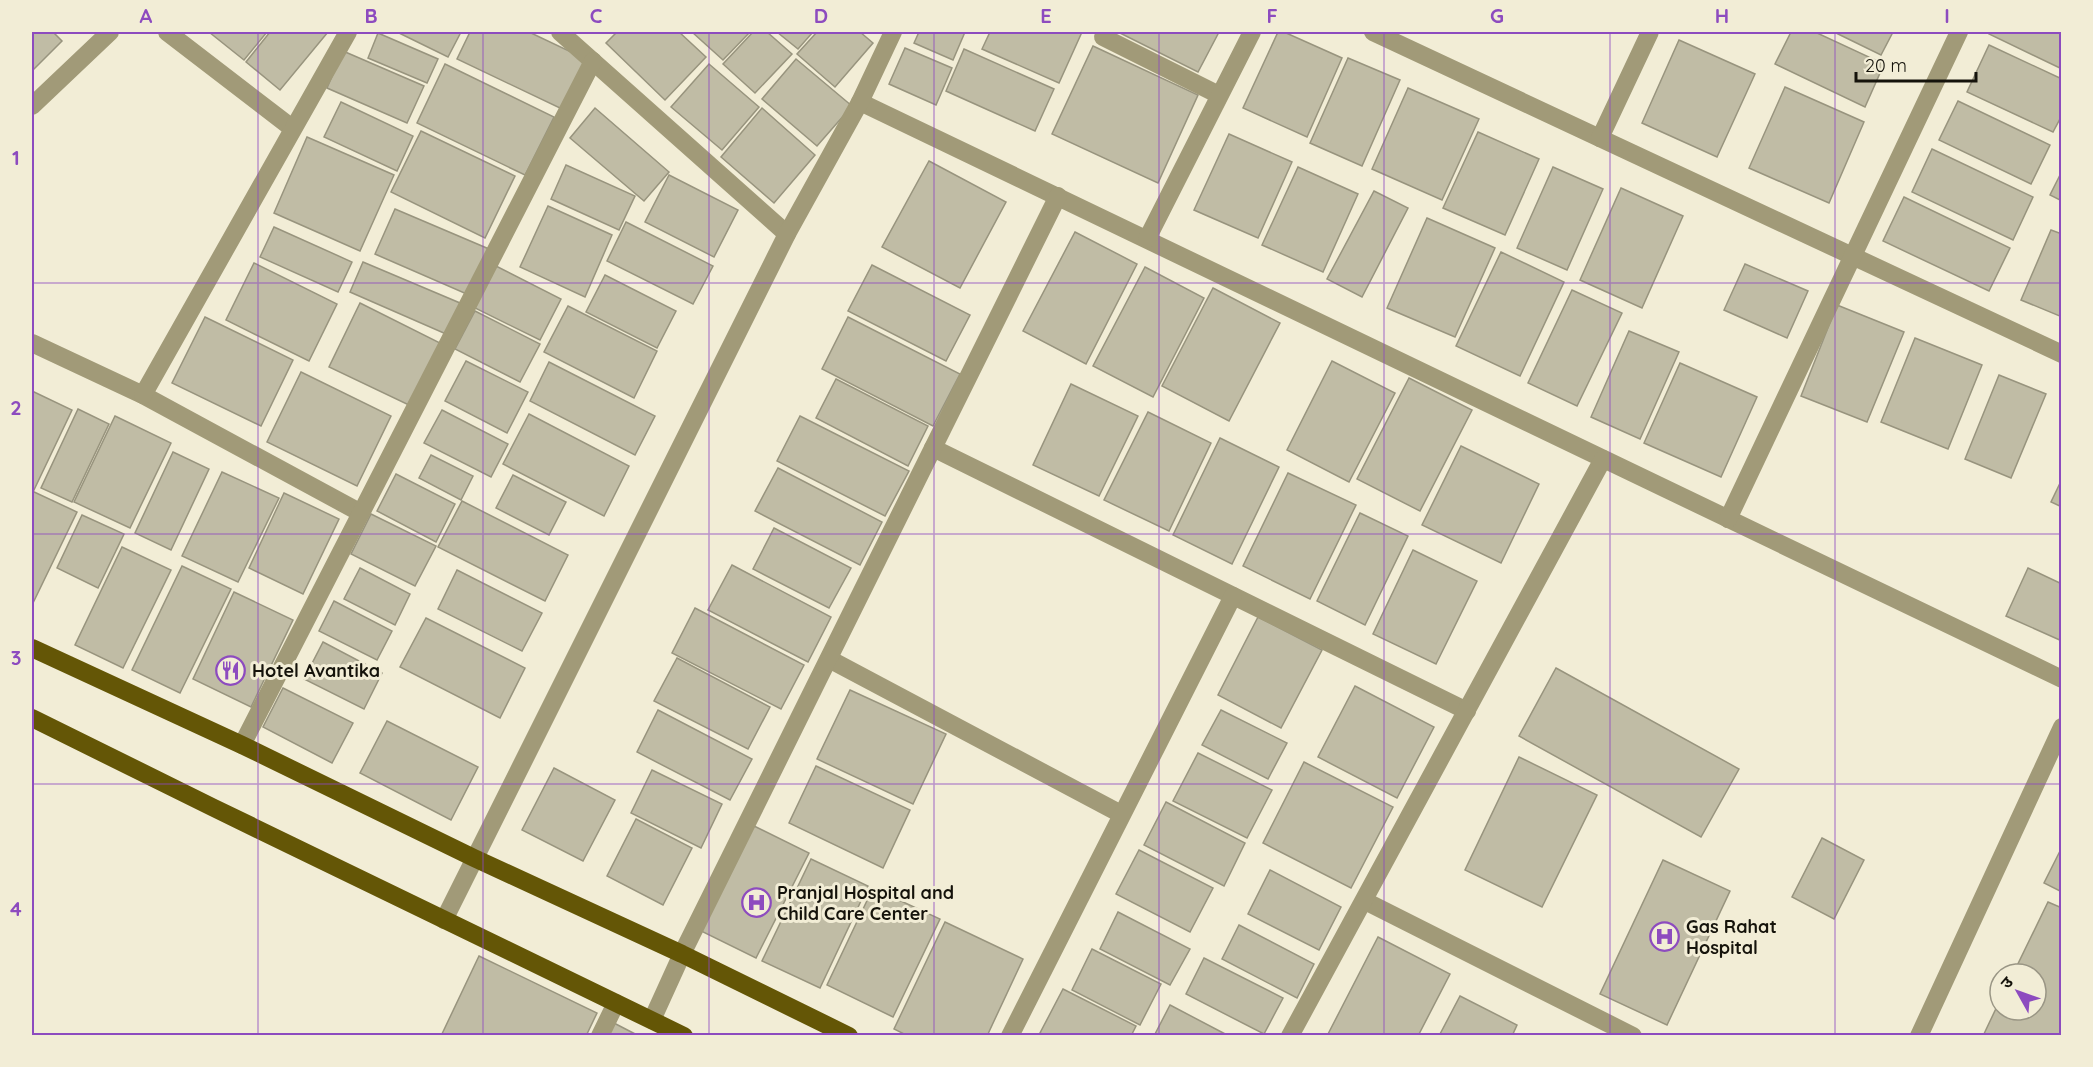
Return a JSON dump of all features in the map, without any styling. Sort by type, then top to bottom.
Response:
[{"type":"main road","points":[[32,648],[242,745],[474,858],[682,954],[849,1035]]},
{"type":"main road","points":[[32,718],[684,1035]]},
{"type":"street","points":[[32,106],[110,32]]},
{"type":"street","points":[[167,32],[292,128]]},
{"type":"street","points":[[142,395],[348,32]]},
{"type":"street","points":[[560,32],[787,234]]},
{"type":"street","points":[[444,920],[787,234],[860,102],[893,32]]},
{"type":"street","points":[[1147,239],[1252,32]]},
{"type":"street","points":[[1373,32],[2061,354]]},
{"type":"street","points":[[1600,138],[1650,32]]},
{"type":"street","points":[[1728,519],[1959,32]]},
{"type":"street","points":[[1103,37],[1220,95]]},
{"type":"street","points":[[242,745],[593,61]]},
{"type":"street","points":[[860,102],[2061,679]]},
{"type":"street","points":[[652,1020],[682,954],[1059,196]]},
{"type":"street","points":[[32,343],[142,395],[361,513]]},
{"type":"street","points":[[933,448],[1467,711]]},
{"type":"street","points":[[1290,1035],[1365,901],[1603,459]]},
{"type":"street","points":[[1010,1035],[1233,596]]},
{"type":"street","points":[[828,659],[1121,814]]},
{"type":"street","points":[[1919,1035],[2061,727]]},
{"type":"street","points":[[1365,901],[1633,1035]]},
{"type":"street","points":[[600,1035],[616,1003]]},
{"type":"building","points":[[32,32],[53,32],[62,41],[32,71]]},
{"type":"building","points":[[209,32],[267,32],[244,60]]},
{"type":"building","points":[[270,32],[328,32],[280,90],[246,62]]},
{"type":"building","points":[[397,32],[461,32],[448,57]]},
{"type":"building","points":[[470,32],[529,32],[586,59],[562,109],[457,59]]},
{"type":"building","points":[[617,32],[679,32],[706,57],[665,100],[606,43]]},
{"type":"building","points":[[692,32],[750,32],[723,60]]},
{"type":"building","points":[[753,32],[767,32],[792,54],[755,93],[723,64]]},
{"type":"building","points":[[777,32],[813,32],[798,49]]},
{"type":"building","points":[[817,32],[860,32],[873,43],[835,87],[797,54]]},
{"type":"building","points":[[919,32],[965,32],[953,60],[914,43]]},
{"type":"building","points":[[990,32],[1082,32],[1059,83],[982,49]]},
{"type":"building","points":[[1118,32],[1219,32],[1198,72]]},
{"type":"building","points":[[1278,32],[1284,32],[1342,58],[1307,137],[1243,108]]},
{"type":"building","points":[[1791,32],[1815,32],[1884,64],[1865,107],[1775,64]]},
{"type":"building","points":[[1834,32],[1893,32],[1881,55]]},
{"type":"building","points":[[1990,32],[2062,32],[2062,69],[1989,34]]},
{"type":"building","points":[[378,33],[438,59],[427,83],[368,58]]},
{"type":"building","points":[[1679,40],[1755,74],[1717,157],[1642,123]]},
{"type":"building","points":[[1989,45],[2062,79],[2062,115],[2053,132],[1967,92]]},
{"type":"building","points":[[1093,46],[1198,95],[1158,183],[1052,134]]},
{"type":"building","points":[[905,48],[952,68],[936,105],[889,84]]},
{"type":"building","points":[[964,49],[1054,89],[1035,131],[946,91]]},
{"type":"building","points":[[343,51],[424,86],[407,123],[327,88]]},
{"type":"building","points":[[1348,58],[1400,80],[1362,166],[1310,143]]},
{"type":"building","points":[[796,59],[852,106],[817,146],[762,99]]},
{"type":"building","points":[[445,64],[554,117],[525,175],[417,123]]},
{"type":"building","points":[[709,64],[759,107],[722,150],[671,107]]},
{"type":"building","points":[[1785,87],[1864,122],[1829,203],[1749,168]]},
{"type":"building","points":[[1408,88],[1479,119],[1442,200],[1372,169]]},
{"type":"building","points":[[1958,101],[2050,145],[2031,184],[1939,140]]},
{"type":"building","points":[[341,102],[413,136],[397,171],[324,137]]},
{"type":"building","points":[[595,108],[669,172],[644,201],[570,138]]},
{"type":"building","points":[[762,108],[815,155],[774,203],[721,157]]},
{"type":"building","points":[[421,131],[515,176],[485,238],[391,192]]},
{"type":"building","points":[[1478,132],[1539,159],[1505,235],[1443,208]]},
{"type":"building","points":[[1229,134],[1292,162],[1258,238],[1194,210]]},
{"type":"building","points":[[307,137],[394,175],[360,251],[274,213]]},
{"type":"building","points":[[1932,149],[2033,197],[2013,240],[1912,192]]},
{"type":"building","points":[[929,161],[1006,202],[960,288],[882,247]]},
{"type":"building","points":[[566,165],[635,196],[619,230],[551,199]]},
{"type":"building","points":[[1298,167],[1358,194],[1323,272],[1262,245]]},
{"type":"building","points":[[1553,167],[1603,189],[1567,270],[1517,248]]},
{"type":"building","points":[[2062,171],[2062,201],[2050,195]]},
{"type":"building","points":[[669,175],[738,210],[714,257],[645,222]]},
{"type":"building","points":[[1621,188],[1683,216],[1642,308],[1580,280]]},
{"type":"building","points":[[1374,191],[1408,208],[1362,297],[1327,279]]},
{"type":"building","points":[[1904,197],[2010,248],[1989,291],[1883,241]]},
{"type":"building","points":[[548,206],[612,235],[585,297],[520,267]]},
{"type":"building","points":[[395,209],[489,249],[469,295],[375,254]]},
{"type":"building","points":[[1427,218],[1495,248],[1455,337],[1387,308]]},
{"type":"building","points":[[626,222],[713,266],[693,304],[607,261]]},
{"type":"building","points":[[274,227],[352,262],[338,292],[260,257]]},
{"type":"building","points":[[2051,230],[2062,234],[2062,317],[2021,300]]},
{"type":"building","points":[[1075,232],[1137,264],[1086,364],[1023,331]]},
{"type":"building","points":[[1501,252],[1564,282],[1520,376],[1456,346]]},
{"type":"building","points":[[363,262],[460,303],[446,334],[350,292]]},
{"type":"building","points":[[254,263],[337,304],[309,361],[226,320]]},
{"type":"building","points":[[492,264],[561,299],[540,340],[471,306]]},
{"type":"building","points":[[1745,264],[1808,291],[1787,338],[1724,310]]},
{"type":"building","points":[[872,265],[970,315],[946,361],[848,311]]},
{"type":"building","points":[[1145,267],[1204,298],[1153,397],[1093,366]]},
{"type":"building","points":[[605,275],[676,311],[657,348],[586,312]]},
{"type":"building","points":[[1213,288],[1280,323],[1229,421],[1162,386]]},
{"type":"building","points":[[1572,290],[1622,313],[1577,406],[1528,383]]},
{"type":"building","points":[[360,303],[442,344],[411,406],[329,367]]},
{"type":"building","points":[[1837,305],[1904,332],[1867,422],[1801,396]]},
{"type":"building","points":[[568,306],[657,351],[634,398],[544,352]]},
{"type":"building","points":[[475,311],[540,344],[520,382],[455,349]]},
{"type":"building","points":[[205,317],[293,360],[261,426],[172,383]]},
{"type":"building","points":[[848,317],[960,374],[933,426],[822,369]]},
{"type":"building","points":[[1629,331],[1679,352],[1640,439],[1591,417]]},
{"type":"building","points":[[1915,338],[1982,365],[1948,449],[1881,422]]},
{"type":"building","points":[[466,361],[528,392],[507,433],[445,401]]},
{"type":"building","points":[[1332,361],[1395,393],[1349,482],[1287,450]]},
{"type":"building","points":[[549,362],[655,416],[635,455],[530,401]]},
{"type":"building","points":[[1680,363],[1757,397],[1721,477],[1644,443]]},
{"type":"building","points":[[301,372],[391,416],[357,486],[267,442]]},
{"type":"building","points":[[1999,375],[2046,394],[2011,478],[1965,459]]},
{"type":"building","points":[[1409,378],[1472,410],[1420,511],[1357,479]]},
{"type":"building","points":[[836,379],[928,426],[908,466],[816,418]]},
{"type":"building","points":[[1071,384],[1138,416],[1099,496],[1033,465]]},
{"type":"building","points":[[32,391],[72,410],[33,492],[32,491]]},
{"type":"building","points":[[78,409],[109,424],[72,502],[41,488]]},
{"type":"building","points":[[442,410],[508,444],[491,477],[424,443]]},
{"type":"building","points":[[1148,412],[1211,443],[1169,531],[1104,500]]},
{"type":"building","points":[[529,414],[629,466],[604,516],[503,464]]},
{"type":"building","points":[[115,416],[171,443],[130,528],[74,502]]},
{"type":"building","points":[[800,416],[909,471],[885,516],[777,461]]},
{"type":"building","points":[[1220,438],[1279,467],[1232,564],[1173,535]]},
{"type":"building","points":[[1461,446],[1539,484],[1501,563],[1422,525]]},
{"type":"building","points":[[173,452],[209,469],[171,550],[135,533]]},
{"type":"building","points":[[431,455],[473,476],[461,500],[419,478]]},
{"type":"building","points":[[778,468],[882,522],[860,565],[755,511]]},
{"type":"building","points":[[222,472],[279,498],[238,582],[182,556]]},
{"type":"building","points":[[1288,473],[1356,505],[1310,599],[1243,566]]},
{"type":"building","points":[[396,474],[455,504],[436,542],[377,511]]},
{"type":"building","points":[[513,475],[566,502],[549,535],[496,508]]},
{"type":"building","points":[[2062,479],[2062,507],[2051,502]]},
{"type":"building","points":[[32,491],[77,512],[33,603],[32,602]]},
{"type":"building","points":[[284,493],[339,519],[303,594],[249,568]]},
{"type":"building","points":[[462,501],[568,555],[545,601],[438,547]]},
{"type":"building","points":[[1360,513],[1408,536],[1365,625],[1317,601]]},
{"type":"building","points":[[371,514],[436,546],[415,586],[351,554]]},
{"type":"building","points":[[82,515],[124,534],[98,588],[57,568]]},
{"type":"building","points":[[774,528],[851,568],[829,608],[753,569]]},
{"type":"building","points":[[122,547],[171,570],[123,668],[75,645]]},
{"type":"building","points":[[1413,550],[1477,581],[1436,664],[1373,634]]},
{"type":"building","points":[[732,565],[831,617],[808,662],[708,610]]},
{"type":"building","points":[[182,566],[231,589],[180,693],[132,670]]},
{"type":"building","points":[[360,568],[410,594],[395,625],[344,599]]},
{"type":"building","points":[[2028,568],[2062,584],[2062,641],[2006,616]]},
{"type":"building","points":[[457,570],[542,613],[522,651],[438,609]]},
{"type":"building","points":[[234,592],[293,620],[251,707],[193,679]]},
{"type":"building","points":[[334,601],[392,631],[377,660],[319,631]]},
{"type":"building","points":[[695,608],[804,665],[781,709],[672,653]]},
{"type":"building","points":[[1258,617],[1322,650],[1281,728],[1218,695]]},
{"type":"building","points":[[426,618],[525,668],[500,718],[400,667]]},
{"type":"building","points":[[323,642],[382,673],[364,709],[304,679]]},
{"type":"building","points":[[677,658],[770,707],[748,749],[654,701]]},
{"type":"building","points":[[1556,668],[1739,769],[1701,837],[1519,736]]},
{"type":"building","points":[[1355,686],[1434,727],[1397,798],[1318,757]]},
{"type":"building","points":[[283,688],[353,723],[332,763],[263,727]]},
{"type":"building","points":[[850,690],[946,734],[913,804],[817,759]]},
{"type":"building","points":[[658,710],[752,759],[730,800],[637,752]]},
{"type":"building","points":[[1221,710],[1287,743],[1268,779],[1202,745]]},
{"type":"building","points":[[387,721],[478,767],[451,820],[360,773]]},
{"type":"building","points":[[1198,753],[1272,790],[1247,838],[1173,801]]},
{"type":"building","points":[[1519,757],[1597,795],[1542,907],[1465,870]]},
{"type":"building","points":[[1304,762],[1393,807],[1351,888],[1263,843]]},
{"type":"building","points":[[816,766],[910,810],[883,868],[789,823]]},
{"type":"building","points":[[554,768],[615,800],[583,861],[522,830]]},
{"type":"building","points":[[652,770],[722,804],[701,848],[631,813]]},
{"type":"building","points":[[1166,802],[1245,843],[1224,886],[1144,845]]},
{"type":"building","points":[[636,819],[692,848],[663,905],[607,876]]},
{"type":"building","points":[[750,824],[809,853],[756,958],[697,929]]},
{"type":"building","points":[[1822,838],[1864,860],[1834,919],[1792,897]]},
{"type":"building","points":[[2062,847],[2062,892],[2044,883]]},
{"type":"building","points":[[1139,850],[1213,888],[1190,932],[1116,894]]},
{"type":"building","points":[[811,859],[868,886],[820,988],[762,961]]},
{"type":"building","points":[[1663,860],[1730,891],[1667,1025],[1600,994]]},
{"type":"building","points":[[1270,870],[1341,907],[1319,950],[1248,914]]},
{"type":"building","points":[[873,888],[940,919],[893,1017],[827,985]]},
{"type":"building","points":[[2048,902],[2062,908],[2062,1036],[1983,1036],[1990,1022],[2048,1022],[2048,962],[2019,962]]},
{"type":"building","points":[[1118,912],[1190,949],[1170,985],[1100,949]]},
{"type":"building","points":[[945,922],[1023,959],[987,1036],[908,1036],[894,1029]]},
{"type":"building","points":[[1239,925],[1314,964],[1297,998],[1222,959]]},
{"type":"building","points":[[1378,937],[1450,974],[1418,1036],[1327,1036]]},
{"type":"building","points":[[1092,949],[1161,984],[1140,1025],[1072,990]]},
{"type":"building","points":[[479,956],[597,1013],[586,1036],[441,1036]]},
{"type":"building","points":[[1204,958],[1283,998],[1264,1034],[1186,994]]},
{"type":"building","points":[[1063,989],[1136,1026],[1131,1036],[1046,1036],[1040,1033]]},
{"type":"building","points":[[1460,996],[1517,1025],[1512,1036],[1439,1036]]},
{"type":"building","points":[[1170,1005],[1229,1036],[1154,1036]]},
{"type":"building","points":[[612,1022],[639,1036],[605,1036]]},
{"type":"place","name":"Hotel Avantika","points":[[231,671]]},
{"type":"place","name":"Pranjal Hospital and Child Care Center","points":[[756,903]]},
{"type":"place","name":"Gas Rahat Hospital","points":[[1665,937]]}]
